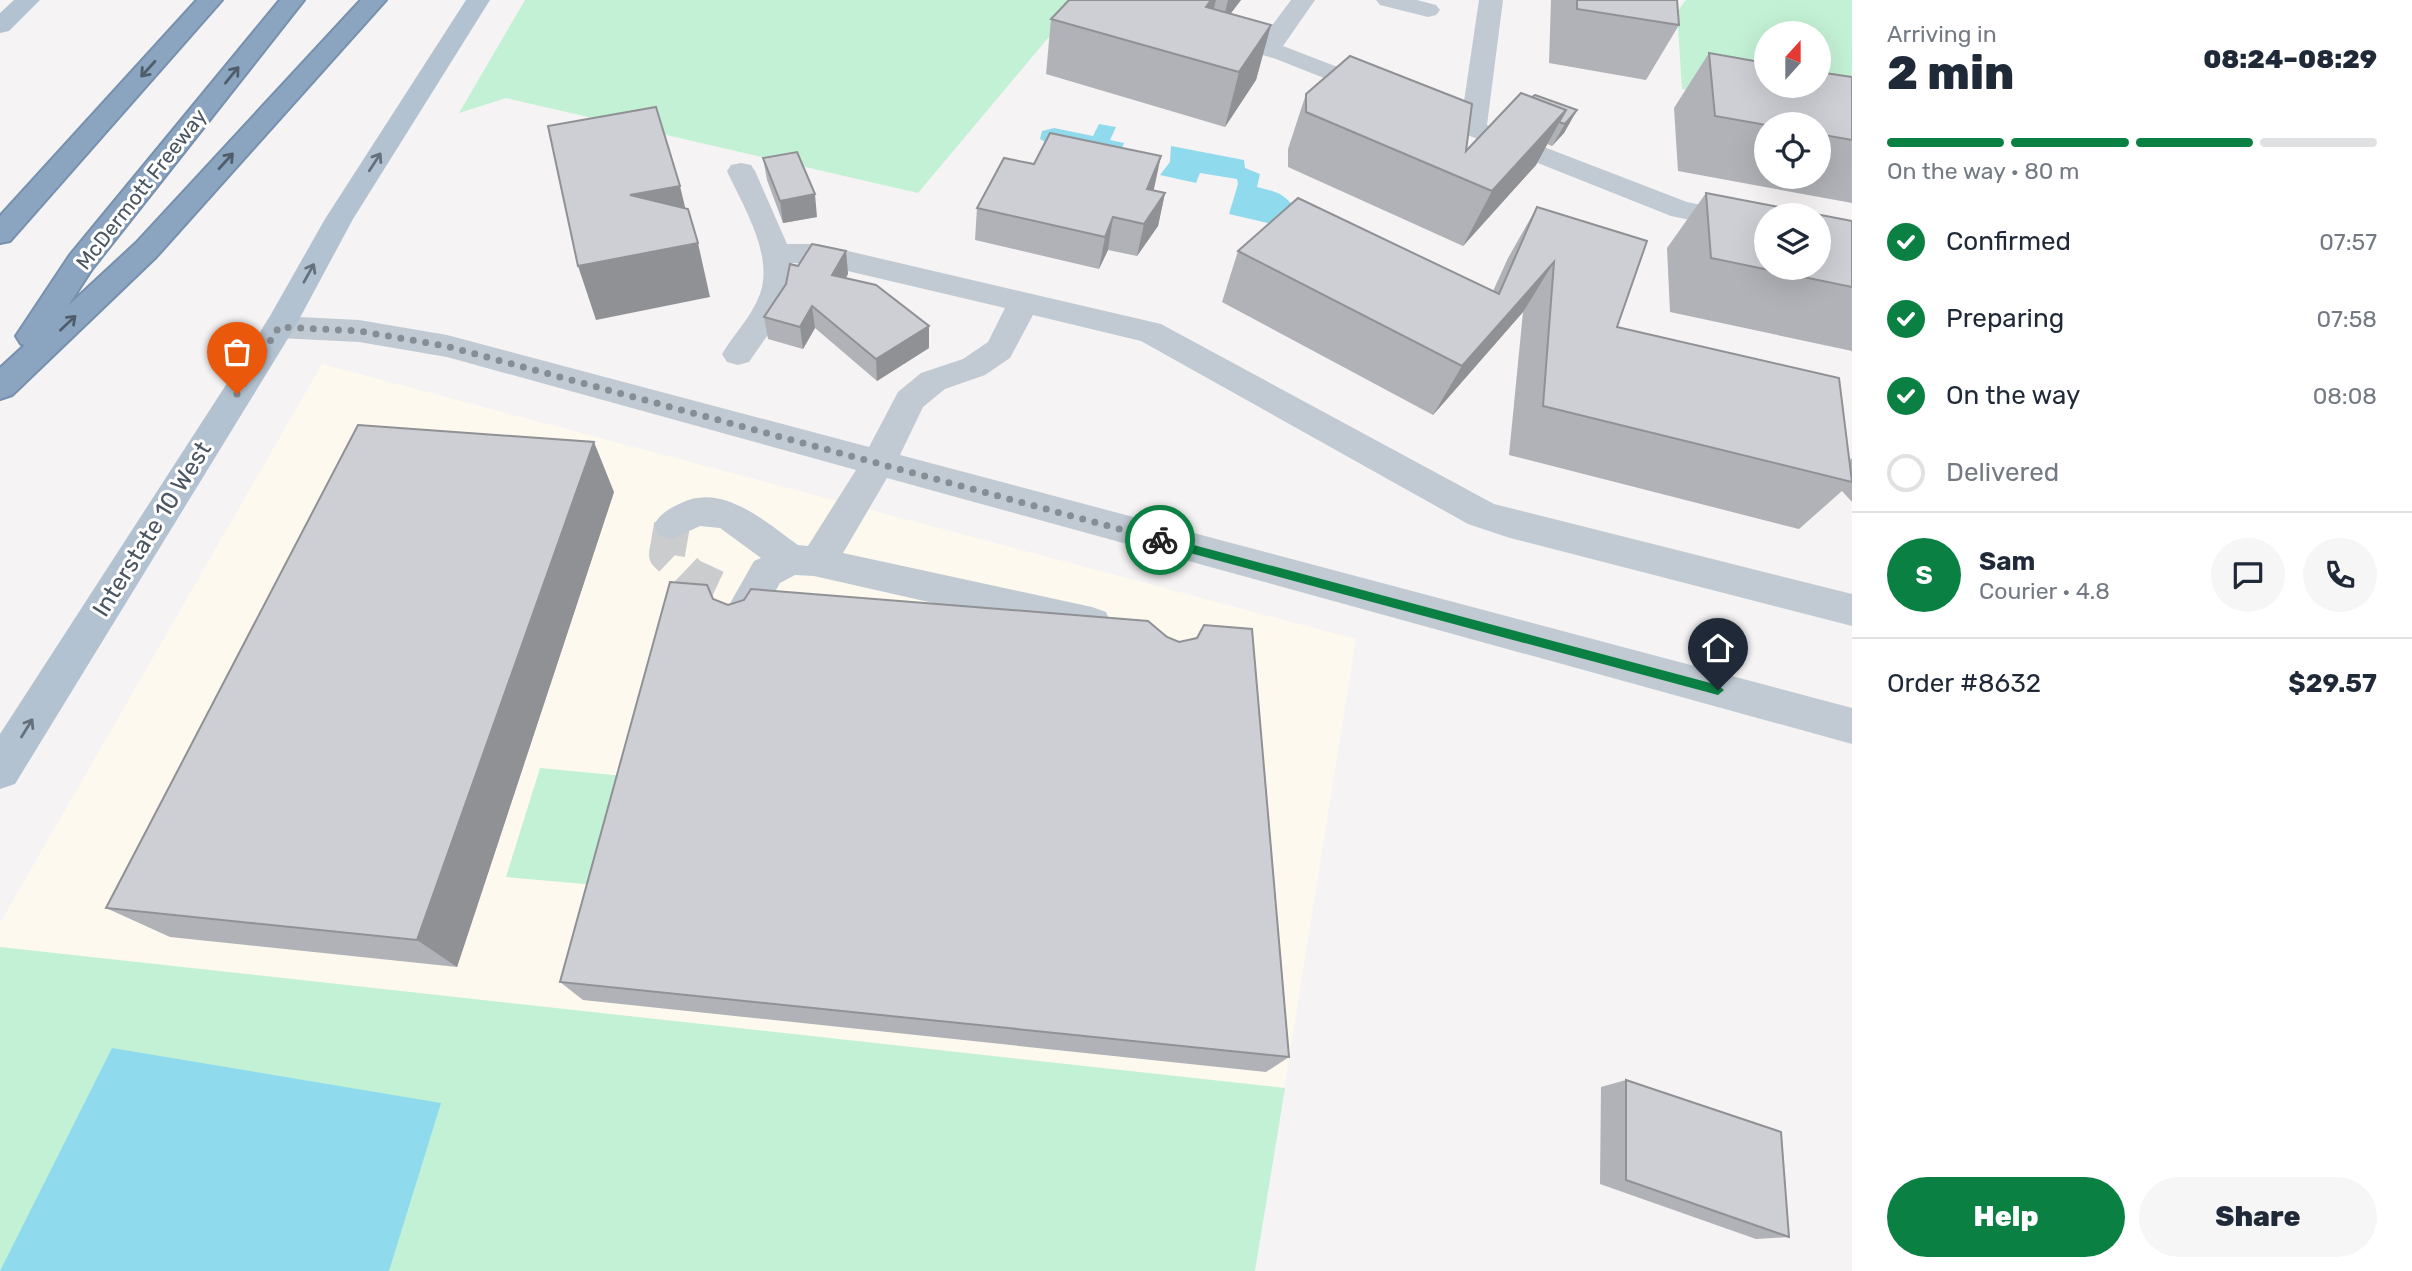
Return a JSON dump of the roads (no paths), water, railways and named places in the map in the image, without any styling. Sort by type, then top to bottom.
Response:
[{"type":"highway","points":[[0,234],[210,0]]},
{"type":"highway","name":"McDermott Freeway","points":[[0,386],[81,262],[292,0]]},
{"type":"highway","points":[[0,386],[146,250],[374,0]]},
{"type":"main road","points":[[0,26],[28,0]]},
{"type":"main road","name":"Interstate 10 West","points":[[0,770],[279,327],[339,219],[478,0]]},
{"type":"street","points":[[1268,48],[1303,0]]},
{"type":"street","points":[[1388,0],[1428,10]]},
{"type":"street","points":[[1473,129],[1492,0]]},
{"type":"street","points":[[1188,25],[1268,48],[1672,207],[1754,224]]},
{"type":"street","points":[[738,354],[776,293],[780,271],[741,171]]},
{"type":"street","points":[[774,253],[818,254],[1150,331],[1481,514],[1510,524],[1852,610]]},
{"type":"street","points":[[738,603],[767,572],[804,561],[878,464],[910,400],[933,382],[974,367],[999,350],[1009,335],[1023,302]]},
{"type":"street","points":[[279,327],[359,331],[446,346],[1852,726]]},
{"type":"street","points":[[672,526],[695,512],[728,515],[804,561],[1128,631]]},
{"type":"water","points":[[1099,124],[1116,127],[1110,140],[1124,143],[1117,161],[1058,149],[1040,139],[1042,131],[1054,128],[1093,136]]},
{"type":"water","points":[[1171,146],[1244,160],[1245,168],[1260,174],[1257,187],[1283,196],[1294,208],[1272,224],[1229,214],[1237,179],[1200,173],[1196,183],[1160,175],[1170,162]]},
{"type":"water","points":[[112,1048],[441,1103],[389,1271],[0,1271]]},
{"type":"tunnel","points":[[672,525],[667,554],[690,576],[720,590]]}]
